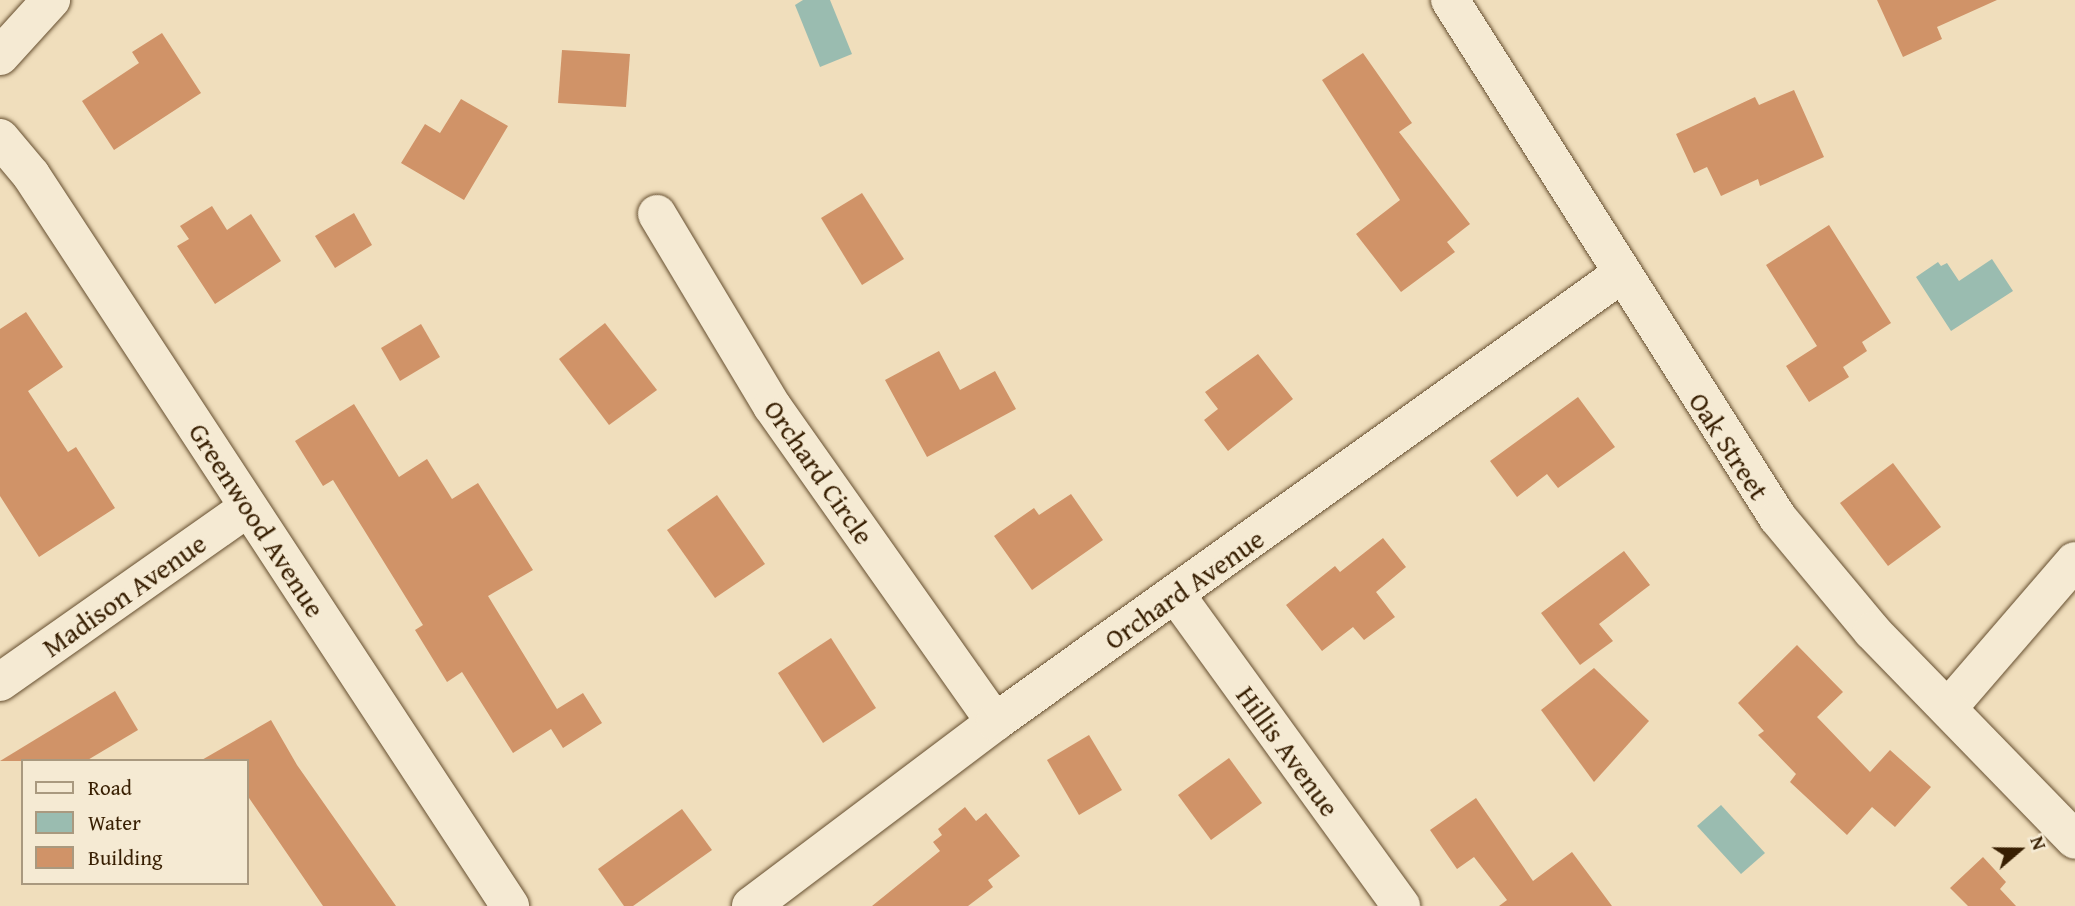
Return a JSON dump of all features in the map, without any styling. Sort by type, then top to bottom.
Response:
[{"type":"street","points":[[0,56],[51,0]]},
{"type":"street","name":"Oak Street","points":[[1450,0],[1620,275],[1777,518],[1872,631],[2075,840]]},
{"type":"street","name":"Greenwood Avenue","points":[[0,138],[31,175],[510,906]]},
{"type":"street","name":"Orchard Circle","points":[[657,214],[772,406],[995,722]]},
{"type":"street","name":"Orchard Avenue","points":[[751,906],[995,722],[1620,275]]},
{"type":"street","name":"Madison Avenue","points":[[0,682],[248,508]]},
{"type":"street","points":[[1948,708],[2075,561]]},
{"type":"street","name":"Hillis Avenue","points":[[1176,595],[1401,906]]},
{"type":"water","points":[[803,0],[830,0],[852,54],[820,67],[795,5]]},
{"type":"water","points":[[1992,259],[2013,291],[1951,331],[1916,277],[1938,262],[1941,266],[1947,263],[1959,281]]},
{"type":"water","points":[[1721,805],[1765,853],[1741,874],[1697,826]]},
{"type":"building","points":[[1877,0],[1997,0],[1937,27],[1942,39],[1903,57]]},
{"type":"building","points":[[162,33],[201,93],[114,150],[82,101],[139,63],[132,52]]},
{"type":"building","points":[[562,50],[630,54],[626,107],[558,103]]},
{"type":"building","points":[[1363,53],[1412,123],[1399,132],[1470,224],[1447,242],[1455,252],[1401,292],[1356,234],[1400,200],[1322,80]]},
{"type":"building","points":[[1794,90],[1824,157],[1760,186],[1758,179],[1721,196],[1707,167],[1694,173],[1676,134],[1755,97],[1759,105]]},
{"type":"building","points":[[461,99],[508,126],[464,200],[401,163],[425,124],[440,133]]},
{"type":"building","points":[[862,193],[904,259],[862,285],[821,218]]},
{"type":"building","points":[[212,206],[227,230],[251,214],[281,261],[215,304],[177,246],[189,239],[180,226]]},
{"type":"building","points":[[354,213],[372,245],[335,268],[315,236]]},
{"type":"building","points":[[1829,225],[1891,323],[1862,342],[1867,351],[1843,367],[1849,377],[1809,402],[1786,366],[1817,346],[1766,265]]},
{"type":"building","points":[[26,312],[63,367],[28,391],[68,452],[76,447],[115,508],[39,557],[0,496],[0,329]]},
{"type":"building","points":[[605,323],[657,390],[609,425],[559,359]]},
{"type":"building","points":[[421,324],[440,357],[400,381],[381,348]]},
{"type":"building","points":[[939,351],[960,390],[995,371],[1016,409],[927,457],[885,380]]},
{"type":"building","points":[[1258,354],[1293,399],[1228,451],[1204,420],[1218,409],[1205,392]]},
{"type":"building","points":[[1578,397],[1615,447],[1558,488],[1547,474],[1517,497],[1490,461]]},
{"type":"building","points":[[354,404],[399,477],[427,459],[452,499],[478,483],[533,570],[488,596],[557,709],[583,693],[602,723],[563,748],[551,729],[513,753],[462,672],[447,682],[415,630],[423,625],[333,480],[323,486],[295,441]]},
{"type":"building","points":[[1893,463],[1941,527],[1888,566],[1840,503]]},
{"type":"building","points":[[1071,494],[1103,540],[1032,590],[994,536],[1034,508],[1039,515]]},
{"type":"building","points":[[717,495],[765,564],[715,598],[667,530]]},
{"type":"building","points":[[1383,538],[1406,567],[1376,592],[1395,617],[1364,640],[1353,627],[1322,651],[1286,605],[1335,566],[1340,572]]},
{"type":"building","points":[[1624,551],[1650,585],[1599,624],[1613,641],[1580,665],[1541,613]]},
{"type":"building","points":[[831,638],[876,708],[823,743],[778,673]]},
{"type":"building","points":[[1797,645],[1843,692],[1817,717],[1870,772],[1890,750],[1931,787],[1895,827],[1872,807],[1847,835],[1790,782],[1796,774],[1758,735],[1764,731],[1738,703]]},
{"type":"building","points":[[1594,668],[1649,721],[1594,782],[1541,710]]},
{"type":"building","points":[[115,691],[138,730],[89,759],[0,761]]},
{"type":"building","points":[[271,720],[297,765],[396,906],[323,906],[248,796],[248,759],[203,759]]},
{"type":"building","points":[[1089,735],[1122,790],[1079,815],[1047,760]]},
{"type":"building","points":[[1229,758],[1262,803],[1211,840],[1178,795]]},
{"type":"building","points":[[1476,798],[1533,881],[1572,852],[1612,906],[1499,906],[1507,900],[1474,857],[1457,869],[1430,830]]},
{"type":"building","points":[[965,807],[976,821],[986,813],[1020,856],[988,880],[993,887],[968,906],[872,906],[940,851],[933,842],[942,835],[938,829]]},
{"type":"building","points":[[682,809],[712,850],[633,906],[624,906],[598,869]]},
{"type":"building","points":[[1983,857],[2006,882],[2000,889],[2016,906],[1968,906],[1950,888]]}]
